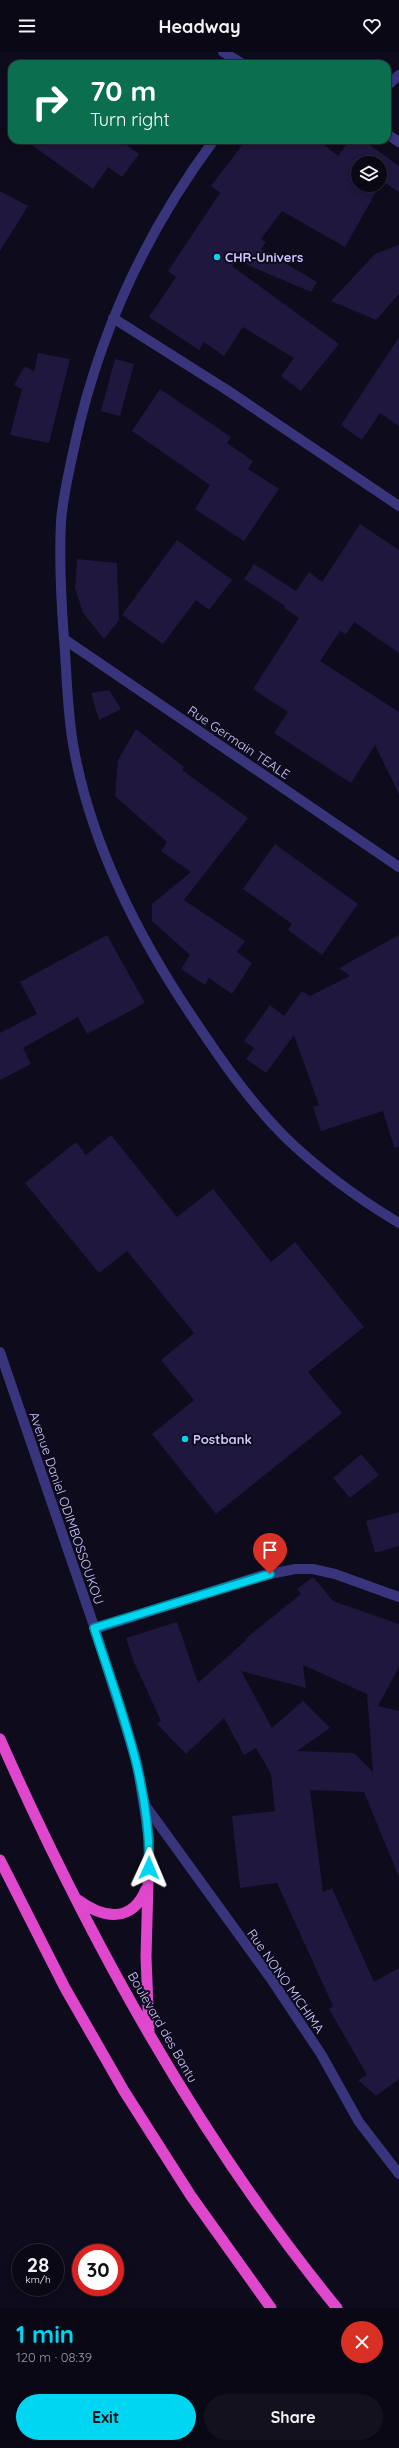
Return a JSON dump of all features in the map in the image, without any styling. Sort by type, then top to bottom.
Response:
[{"type":"highway","name":"Boulevard des Bantu","points":[[0,1738],[75,1897],[149,2034],[250,2192],[298,2260],[337,2308]]},
{"type":"highway","points":[[0,1860],[65,1988],[124,2091],[191,2196],[271,2308]]},
{"type":"highway","points":[[75,1897],[89,1908],[109,1915],[124,1914],[140,1902],[148,1883]]},
{"type":"highway","points":[[148,1883],[146,1957],[149,2034]]},
{"type":"street","points":[[223,52],[236,60]]},
{"type":"street","points":[[391,82],[399,75]]},
{"type":"street","points":[[211,144],[147,242],[113,318],[91,378],[66,486],[60,558],[68,714],[83,790],[115,880],[152,954],[218,1055],[270,1120],[317,1166],[373,1207],[399,1223]]},
{"type":"street","points":[[113,318],[227,390],[399,506]]},
{"type":"street","name":"Rue Germain TEALE","points":[[64,639],[399,867]]},
{"type":"street","name":"Avenue Daniel ODIMBOSSOUKOU","points":[[0,1352],[94,1628],[137,1764],[146,1805],[149,1839],[148,1883]]},
{"type":"street","points":[[94,1628],[209,1592],[287,1570],[313,1569],[335,1574],[399,1597]]},
{"type":"street","name":"Rue NONO MICHIMA","points":[[146,1805],[274,1984],[321,2054],[360,2122],[399,2174]]},
{"type":"building","points":[[31,144],[125,144],[139,154],[122,177],[108,167],[93,189]]},
{"type":"building","points":[[243,144],[323,144],[338,156],[347,144],[369,144],[385,156],[351,156],[351,192],[376,192],[345,247],[282,211],[261,239],[266,242],[261,249],[317,282],[311,292],[236,260],[232,266],[339,344],[301,391],[281,376],[294,358],[243,327],[224,356],[204,342],[199,350],[149,317],[176,277],[168,271],[220,193],[211,186]]},
{"type":"building","points":[[387,157],[399,166],[399,192],[387,184]]},
{"type":"building","points":[[0,191],[28,206],[0,251]]},
{"type":"building","points":[[399,245],[399,294],[376,320],[331,301],[375,254]]},
{"type":"building","points":[[399,337],[399,426],[380,413],[362,440],[341,425]]},
{"type":"building","points":[[38,353],[70,359],[49,443],[10,435],[22,389],[14,385],[25,366],[34,372]]},
{"type":"building","points":[[115,359],[134,364],[120,416],[101,411]]},
{"type":"building","points":[[160,389],[231,437],[227,443],[253,461],[248,469],[279,489],[244,541],[195,509],[210,485],[132,431]]},
{"type":"building","points":[[360,524],[399,550],[399,653],[354,622],[346,634],[340,631],[320,661],[399,712],[399,794],[375,745],[351,783],[274,733],[288,712],[253,689],[299,618],[284,608],[285,606],[244,579],[254,564],[296,591],[309,572],[322,582]]},
{"type":"building","points":[[177,540],[232,580],[209,610],[196,600],[163,644],[122,615]]},
{"type":"building","points":[[77,559],[117,563],[119,620],[104,639],[83,613],[75,588]]},
{"type":"building","points":[[109,690],[121,709],[99,720],[91,693]]},
{"type":"building","points":[[136,729],[184,767],[182,770],[248,818],[184,900],[245,941],[237,952],[252,963],[232,994],[209,978],[205,985],[181,969],[190,955],[152,921],[152,904],[191,872],[161,851],[167,842],[115,796],[118,760]]},
{"type":"building","points":[[275,844],[358,904],[322,955],[288,930],[292,924],[243,889]]},
{"type":"building","points":[[107,935],[145,1003],[87,1034],[78,1017],[23,1048],[31,1064],[0,1080],[0,1033],[37,1014],[20,982]]},
{"type":"building","points":[[399,935],[399,1147],[394,1147],[383,1111],[321,1131],[313,1107],[319,1105],[294,1035],[266,1073],[246,1059],[254,1048],[244,1041],[270,1005],[284,1016],[302,991],[310,996],[350,976],[339,968]]},
{"type":"building","points":[[111,1135],[177,1217],[213,1189],[271,1262],[295,1242],[364,1327],[308,1372],[342,1413],[216,1514],[152,1434],[194,1400],[161,1360],[194,1333],[127,1251],[99,1273],[25,1183],[76,1142],[86,1155]]},
{"type":"building","points":[[361,1454],[379,1475],[350,1498],[333,1478]]},
{"type":"building","points":[[399,1512],[399,1546],[375,1553],[366,1521]]},
{"type":"building","points":[[313,1577],[333,1601],[399,1624],[399,1667],[378,1706],[399,1711],[399,1877],[364,1792],[310,1790],[323,1892],[332,1888],[374,1982],[399,1968],[399,2079],[376,2096],[358,2080],[367,2075],[329,2009],[333,2006],[277,1883],[240,1888],[232,1816],[275,1811],[271,1774],[256,1748],[244,1755],[224,1718],[186,1754],[157,1724],[161,1721],[133,1660],[126,1638],[177,1622],[198,1683],[246,1640],[245,1639],[301,1594],[297,1589]],"holes":[[[303,1665],[367,1694],[373,1772],[354,1753],[297,1751],[330,1728],[303,1701],[272,1728],[241,1671],[306,1688]]]},
{"type":"place","name":"CHR-Univers","points":[[217,257]]},
{"type":"place","name":"Postbank","points":[[185,1439]]},
{"type":"route","points":[[149,1868],[149,1839],[146,1805],[137,1764],[94,1628],[270,1574]]}]
